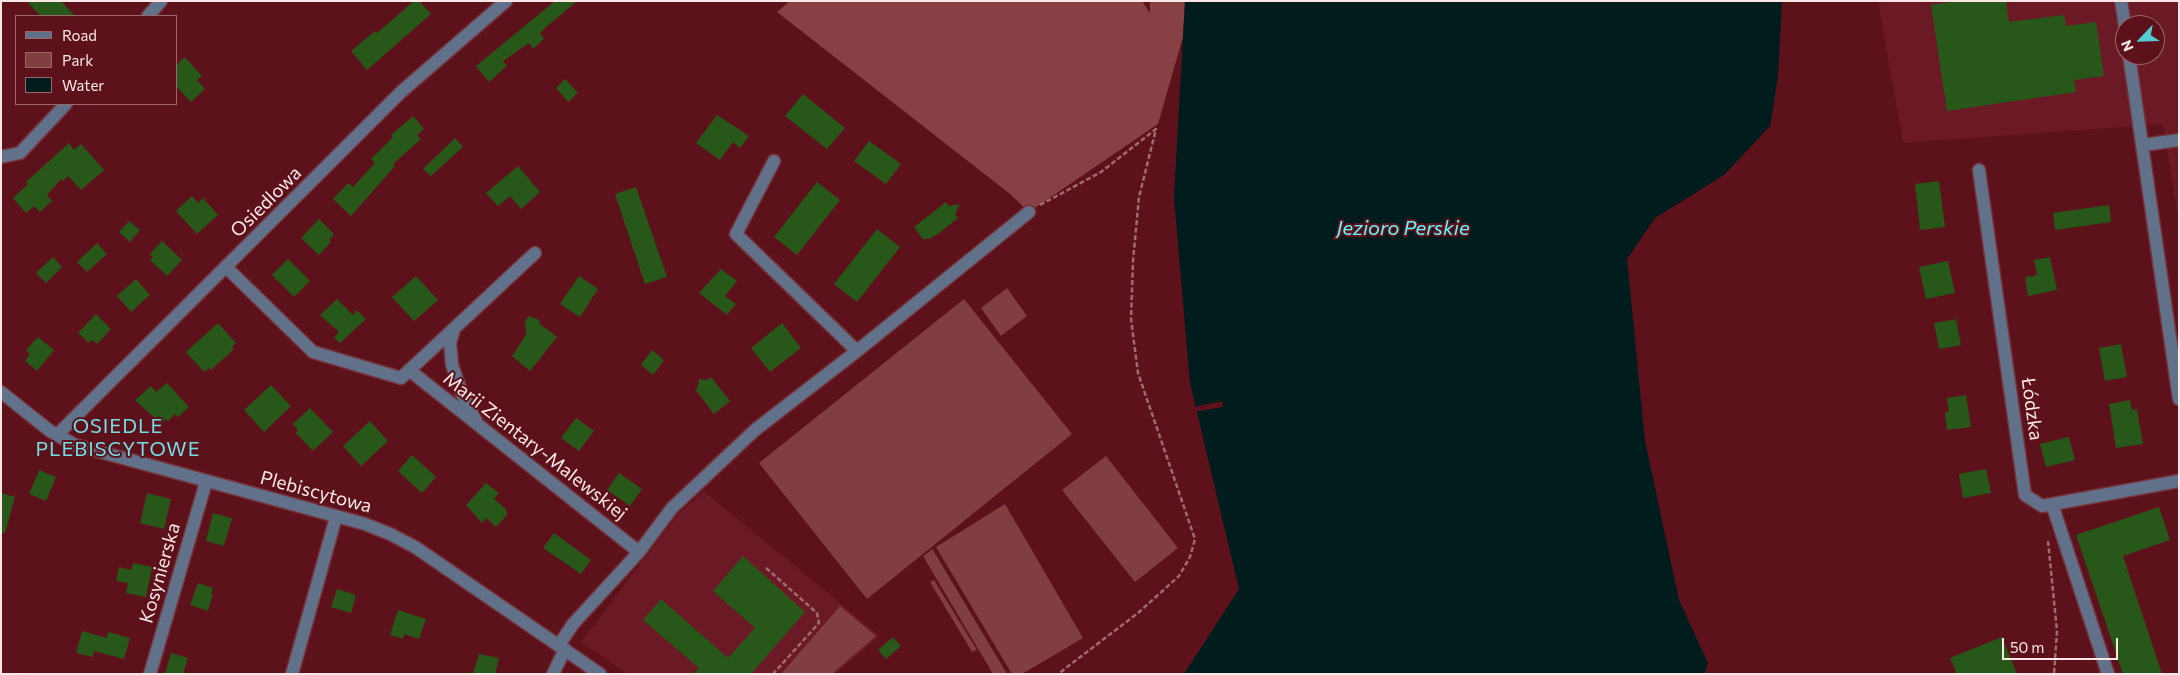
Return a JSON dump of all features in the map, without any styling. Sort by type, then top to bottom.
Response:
[{"type":"street","points":[[149,15],[161,1]]},
{"type":"street","name":"Osiedlowa","points":[[57,435],[227,268],[401,92],[506,1]]},
{"type":"street","points":[[2121,1],[2123,15]]},
{"type":"street","points":[[2126,15],[2130,1]]},
{"type":"street","points":[[2131,65],[2178,394]]},
{"type":"street","points":[[1,158],[20,153],[65,105]]},
{"type":"street","points":[[2143,145],[2179,140]]},
{"type":"street","points":[[774,161],[736,234],[857,351]]},
{"type":"street","name":"Łódzka","points":[[1979,170],[2025,495],[2042,506],[2179,481]]},
{"type":"street","points":[[553,674],[562,647],[573,624],[639,552],[672,508],[755,430],[857,351],[1029,212]]},
{"type":"street","points":[[227,268],[313,352],[401,378],[535,253]]},
{"type":"street","points":[[454,329],[450,343],[452,365],[462,394],[478,425]]},
{"type":"street","name":"Marii Zientary-Malewskiej","points":[[409,370],[639,552]]},
{"type":"street","name":"Plebiscytowa","points":[[1,392],[57,435],[85,448],[336,516],[382,531],[415,548],[600,674]]},
{"type":"street","name":"Kosynierska","points":[[150,674],[206,482]]},
{"type":"street","points":[[2052,504],[2108,674]]},
{"type":"street","points":[[292,674],[336,516]]},
{"type":"path","points":[[1029,212],[1101,172],[1156,128],[1139,197],[1133,261],[1131,319],[1138,373],[1195,539],[1190,557],[1179,576],[1172,583],[1138,613],[1058,674]]},
{"type":"path","points":[[2049,538],[2057,631],[2054,674]]},
{"type":"path","points":[[766,568],[817,613],[819,623],[773,674]]},
{"type":"shaded area","points":[[790,1],[1142,1],[1150,13],[1150,1],[1185,1],[1183,37],[1158,124],[1029,212],[1010,194],[777,12]]},
{"type":"shaded area","points":[[1878,1],[2179,1],[2179,224],[2163,124],[1903,143]]},
{"type":"shaded area","points":[[704,491],[880,636],[835,674],[627,674],[581,642],[678,514]]},
{"type":"green space","points":[[1007,288],[1027,316],[1001,336],[981,308]]},
{"type":"green space","points":[[964,299],[1072,434],[867,599],[759,463]]},
{"type":"green space","points":[[1106,456],[1178,548],[1135,582],[1062,490]]},
{"type":"green space","points":[[1005,504],[1083,638],[1022,674],[1012,674],[936,547]]},
{"type":"green space","points":[[933,549],[1007,674],[993,674],[923,556]]},
{"type":"green space","points":[[934,580],[977,650],[972,652],[930,582]]},
{"type":"green space","points":[[840,606],[876,636],[832,674],[781,674]]},
{"type":"water","name":"Jezioro Perskie","points":[[1185,1],[1782,1],[1778,76],[1770,126],[1724,175],[1655,218],[1627,259],[1645,441],[1679,600],[1708,663],[1705,674],[1184,674],[1239,589],[1190,383],[1174,197]]},
{"type":"pier","points":[[1222,401],[1223,407],[1195,412],[1194,407]]},
{"type":"building","points":[[27,1],[61,1],[74,15],[39,15]]},
{"type":"building","points":[[414,1],[419,1],[431,14],[367,70],[351,51],[375,31],[377,33]]},
{"type":"building","points":[[555,1],[577,1],[540,33],[544,39],[533,49],[529,43],[503,61],[507,66],[489,82],[476,66]]},
{"type":"building","points":[[1958,1],[2006,1],[2009,22],[2064,15],[2066,26],[2096,22],[2104,76],[2074,80],[2076,92],[1947,111],[1931,5]]},
{"type":"building","points":[[185,57],[202,76],[197,80],[205,89],[191,102],[178,88],[178,63]]},
{"type":"building","points":[[565,79],[578,93],[568,102],[556,88]]},
{"type":"building","points":[[803,94],[845,128],[827,149],[785,116]]},
{"type":"building","points":[[717,115],[749,136],[740,148],[733,142],[720,160],[696,143]]},
{"type":"building","points":[[413,116],[424,129],[417,135],[421,139],[393,164],[395,166],[351,216],[333,199],[348,183],[353,187],[375,163],[371,159],[393,137],[391,135]]},
{"type":"building","points":[[455,138],[463,147],[431,176],[423,169]]},
{"type":"building","points":[[869,141],[901,164],[886,184],[854,161]]},
{"type":"building","points":[[69,143],[74,150],[81,144],[104,170],[81,190],[68,176],[63,181],[61,179],[47,195],[52,201],[40,212],[34,206],[26,213],[13,198],[28,184],[26,182]]},
{"type":"building","points":[[518,166],[540,192],[521,209],[510,196],[498,206],[486,193]]},
{"type":"building","points":[[1939,181],[1945,227],[1920,230],[1915,184]]},
{"type":"building","points":[[817,182],[840,200],[797,255],[774,237]]},
{"type":"building","points":[[636,187],[667,277],[645,284],[615,194]]},
{"type":"building","points":[[192,196],[198,203],[203,198],[218,215],[197,234],[176,211]]},
{"type":"building","points":[[946,202],[949,206],[960,204],[955,214],[958,218],[938,234],[928,239],[923,239],[914,227]]},
{"type":"building","points":[[2109,205],[2111,222],[2055,230],[2053,213]]},
{"type":"building","points":[[319,219],[334,234],[329,240],[331,242],[319,255],[301,238]]},
{"type":"building","points":[[129,221],[140,230],[130,242],[119,232]]},
{"type":"building","points":[[877,229],[900,247],[857,302],[834,284]]},
{"type":"building","points":[[162,241],[182,260],[167,276],[150,260],[153,257],[150,254]]},
{"type":"building","points":[[97,243],[107,254],[87,272],[77,262]]},
{"type":"building","points":[[53,257],[62,267],[46,283],[36,273]]},
{"type":"building","points":[[2050,257],[2057,290],[2028,296],[2025,277],[2037,275],[2034,260]]},
{"type":"building","points":[[288,259],[310,281],[294,297],[272,275]]},
{"type":"building","points":[[1948,261],[1955,293],[1926,299],[1919,267]]},
{"type":"building","points":[[721,269],[737,281],[725,296],[736,304],[727,315],[699,293]]},
{"type":"building","points":[[416,276],[438,300],[414,321],[392,297]]},
{"type":"building","points":[[579,276],[598,289],[580,317],[560,304]]},
{"type":"building","points":[[136,279],[150,295],[131,312],[117,296]]},
{"type":"building","points":[[337,299],[353,315],[357,310],[366,319],[340,343],[334,338],[339,332],[320,315]]},
{"type":"building","points":[[96,314],[111,329],[97,344],[92,340],[89,343],[78,333]]},
{"type":"building","points":[[529,316],[539,320],[540,324],[557,337],[530,371],[512,356],[526,335],[525,321]]},
{"type":"building","points":[[1956,319],[1961,345],[1939,349],[1934,323]]},
{"type":"building","points":[[218,323],[236,343],[232,347],[234,349],[211,370],[209,368],[204,372],[186,352]]},
{"type":"building","points":[[782,323],[801,348],[770,372],[751,348]]},
{"type":"building","points":[[38,337],[54,350],[37,371],[25,361],[30,354],[26,350]]},
{"type":"building","points":[[2121,344],[2127,377],[2105,381],[2099,348]]},
{"type":"building","points":[[652,350],[664,360],[653,375],[641,365]]},
{"type":"building","points":[[711,377],[730,401],[714,414],[695,389],[698,387],[699,379],[707,380]]},
{"type":"building","points":[[167,383],[189,407],[178,417],[175,414],[168,421],[166,419],[161,424],[135,400],[151,386],[156,392]]},
{"type":"building","points":[[271,385],[291,406],[264,432],[244,410]]},
{"type":"building","points":[[1966,395],[1971,427],[1947,430],[1945,412],[1949,412],[1947,398]]},
{"type":"building","points":[[2130,400],[2132,410],[2137,409],[2143,444],[2116,448],[2109,404]]},
{"type":"building","points":[[310,408],[333,432],[313,451],[296,433],[298,430],[293,424]]},
{"type":"building","points":[[576,418],[594,431],[579,451],[561,438]]},
{"type":"building","points":[[370,421],[388,441],[361,466],[343,446]]},
{"type":"building","points":[[2069,437],[2075,460],[2046,467],[2040,444]]},
{"type":"building","points":[[412,455],[436,477],[422,493],[398,471]]},
{"type":"building","points":[[1986,469],[1991,493],[1963,498],[1959,474]]},
{"type":"building","points":[[39,470],[56,477],[46,501],[29,494]]},
{"type":"building","points":[[619,473],[642,489],[630,506],[607,490]]},
{"type":"building","points":[[486,483],[499,493],[494,499],[506,509],[507,515],[496,527],[486,518],[482,523],[466,505]]},
{"type":"building","points":[[1,493],[15,497],[5,533],[1,533]]},
{"type":"building","points":[[147,493],[171,499],[164,529],[140,523]]},
{"type":"building","points":[[2159,507],[2170,540],[2123,556],[2162,674],[2123,674],[2076,535]]},
{"type":"building","points":[[213,513],[232,518],[224,546],[206,541]]},
{"type":"building","points":[[554,533],[591,560],[581,574],[543,548]]},
{"type":"building","points":[[743,556],[805,612],[751,674],[694,674],[699,668],[643,620],[661,599],[728,658],[755,628],[713,591]]},
{"type":"building","points":[[133,563],[152,567],[146,597],[126,593],[128,583],[116,581],[119,567],[131,570]]},
{"type":"building","points":[[198,583],[213,588],[208,611],[190,605]]},
{"type":"building","points":[[337,589],[356,595],[351,613],[331,607]]},
{"type":"building","points":[[398,610],[426,619],[419,639],[404,634],[403,639],[390,635]]},
{"type":"building","points":[[82,631],[107,638],[108,632],[130,638],[124,659],[94,651],[93,657],[76,653]]},
{"type":"building","points":[[893,637],[901,646],[886,659],[878,650]]},
{"type":"building","points":[[2002,637],[2017,674],[1957,674],[1950,658]]},
{"type":"building","points":[[171,653],[188,658],[183,674],[165,674]]},
{"type":"building","points":[[479,654],[499,658],[495,674],[473,674]]},
{"type":"district","name":"OSIEDLE PLEBISCYTOWE","points":[[118,438]]}]
